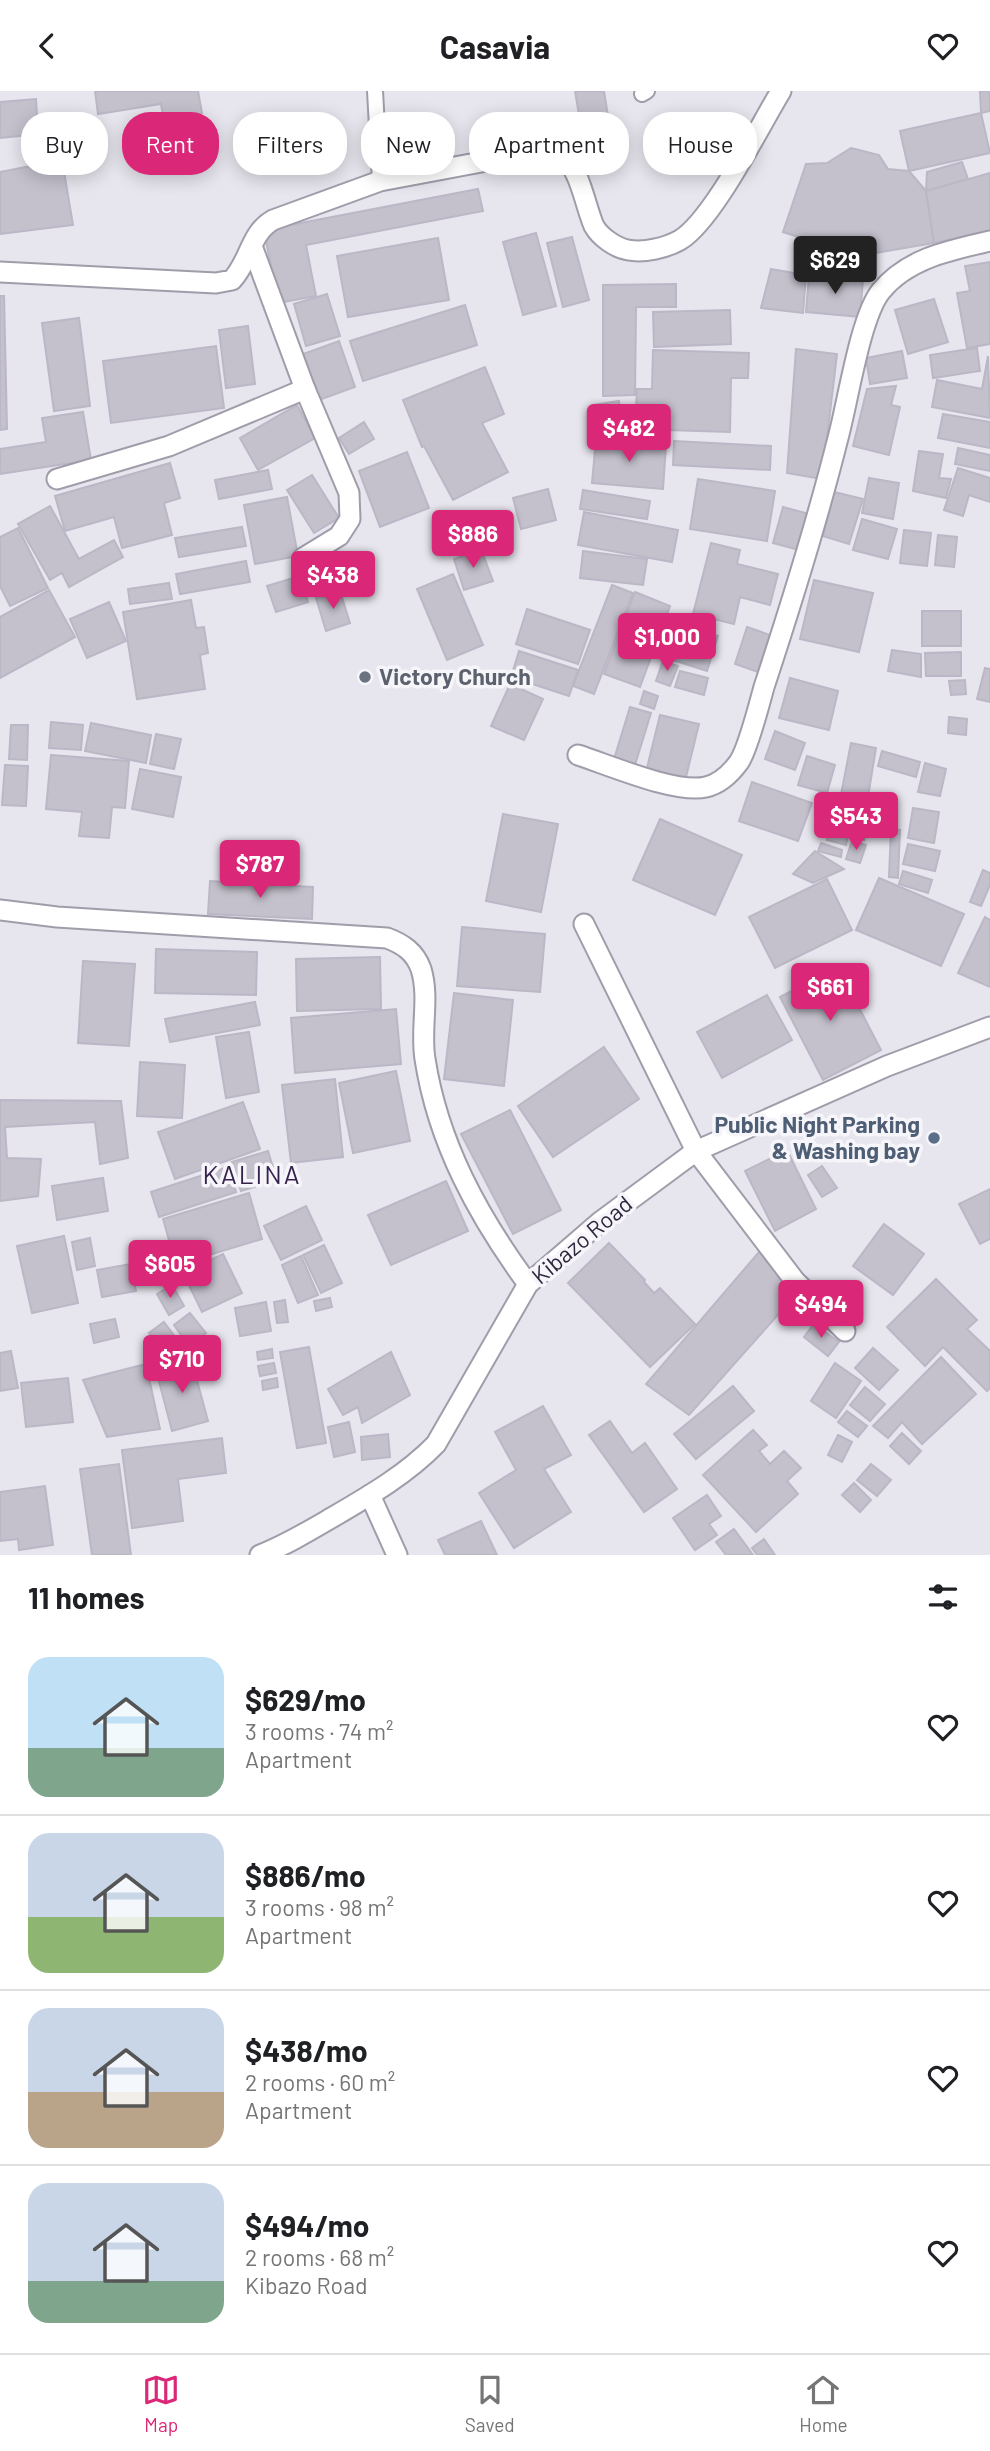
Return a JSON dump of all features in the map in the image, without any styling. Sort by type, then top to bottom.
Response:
[{"type":"street","points":[[0,272],[216,283],[232,281],[246,262],[261,226],[273,220],[380,181],[540,151],[563,156],[573,168],[596,229],[620,248],[631,251],[655,248],[680,239],[701,219],[781,91]]},
{"type":"street","points":[[578,755],[684,789],[708,787],[721,781],[741,760],[791,606],[838,438],[862,336],[879,293],[899,273],[916,263],[990,241]]},
{"type":"street","points":[[252,246],[305,389],[349,493],[349,519],[339,536],[303,558]]},
{"type":"street","points":[[57,479],[169,446],[305,389]]},
{"type":"street","points":[[0,910],[57,917],[387,938],[401,943],[417,958],[423,977],[425,1057],[448,1149],[496,1241],[528,1284]]},
{"type":"street","points":[[584,924],[696,1151],[795,1281],[845,1331]]},
{"type":"street","name":"Kibazo Road","points":[[260,1555],[283,1546],[370,1495],[423,1457],[436,1444],[528,1284],[600,1222],[696,1151],[887,1066],[990,1027]]},
{"type":"street","points":[[370,1495],[397,1555]]},
{"type":"lane","points":[[375,91],[380,181]]},
{"type":"building","points":[[95,91],[198,91],[202,112],[162,112],[161,104],[98,112]]},
{"type":"building","points":[[575,91],[604,91],[607,112],[578,112]]},
{"type":"building","points":[[980,91],[990,91],[990,111],[981,113]]},
{"type":"building","points":[[36,99],[37,112],[21,112],[21,136],[0,138],[0,102]]},
{"type":"building","points":[[981,113],[990,153],[909,171],[900,131]]},
{"type":"building","points":[[851,148],[879,155],[888,169],[909,171],[926,191],[934,243],[858,256],[783,232],[806,164],[827,163]]},
{"type":"building","points":[[962,162],[968,179],[926,191],[927,172]]},
{"type":"building","points":[[21,168],[21,175],[65,175],[73,225],[0,234],[0,172]]},
{"type":"building","points":[[990,173],[990,231],[934,243],[926,191]]},
{"type":"building","points":[[478,189],[483,211],[306,245],[316,296],[278,303],[264,230]]},
{"type":"building","points":[[536,233],[556,306],[523,315],[503,242]]},
{"type":"building","points":[[572,237],[589,300],[563,307],[547,243]]},
{"type":"building","points":[[438,238],[449,300],[348,317],[337,256]]},
{"type":"building","points":[[990,262],[990,344],[967,348],[957,293],[970,291],[965,266]]},
{"type":"building","points":[[771,269],[806,275],[803,313],[761,308]]},
{"type":"building","points":[[809,275],[863,279],[860,317],[806,312]]},
{"type":"building","points":[[676,284],[676,307],[636,307],[635,395],[603,396],[603,285]]},
{"type":"building","points":[[327,294],[340,336],[306,346],[294,304]]},
{"type":"building","points":[[0,296],[4,296],[7,429],[0,430]]},
{"type":"building","points":[[934,299],[948,342],[908,354],[895,310]]},
{"type":"building","points":[[465,305],[477,345],[363,381],[350,341]]},
{"type":"building","points":[[730,310],[731,344],[654,347],[653,312]]},
{"type":"building","points":[[79,318],[90,406],[54,411],[42,323]]},
{"type":"building","points":[[248,326],[255,384],[226,388],[219,330]]},
{"type":"building","points":[[339,341],[355,387],[319,400],[303,354]]},
{"type":"building","points":[[216,346],[224,408],[111,423],[103,361]]},
{"type":"building","points":[[977,348],[980,371],[933,378],[930,355]]},
{"type":"building","points":[[796,349],[837,354],[822,479],[787,473]]},
{"type":"building","points":[[653,350],[749,353],[748,378],[731,378],[730,432],[635,429],[637,389],[652,389]]},
{"type":"building","points":[[902,351],[907,378],[870,384],[866,358]]},
{"type":"building","points":[[988,356],[990,418],[932,407],[937,380],[982,389]]},
{"type":"building","points":[[485,367],[504,414],[482,423],[508,472],[453,500],[424,446],[422,447],[403,400]]},
{"type":"building","points":[[896,386],[891,405],[900,407],[889,455],[853,446],[867,389]]},
{"type":"building","points":[[619,401],[624,437],[598,438],[593,405]]},
{"type":"building","points":[[297,405],[315,438],[258,470],[240,438]]},
{"type":"building","points":[[83,412],[91,460],[0,474],[0,449],[46,442],[42,418]]},
{"type":"building","points":[[943,414],[990,422],[990,448],[938,438]]},
{"type":"building","points":[[364,422],[374,439],[349,454],[339,438]]},
{"type":"building","points":[[596,439],[666,445],[663,489],[592,483]]},
{"type":"building","points":[[674,441],[771,446],[770,470],[673,465]]},
{"type":"building","points":[[958,448],[990,455],[990,471],[955,464]]},
{"type":"building","points":[[919,451],[943,454],[939,478],[951,479],[946,498],[913,491]]},
{"type":"building","points":[[407,452],[429,508],[380,527],[359,471]]},
{"type":"building","points":[[170,463],[180,498],[164,503],[172,535],[122,548],[114,517],[65,531],[55,496]]},
{"type":"building","points":[[958,468],[990,478],[990,502],[969,495],[963,516],[944,510]]},
{"type":"building","points":[[268,470],[272,489],[219,499],[215,480]]},
{"type":"building","points":[[312,475],[339,518],[314,533],[287,490]]},
{"type":"building","points":[[869,478],[899,483],[893,519],[862,513]]},
{"type":"building","points":[[698,479],[775,491],[767,541],[690,529]]},
{"type":"building","points":[[548,489],[556,520],[521,529],[513,498]]},
{"type":"building","points":[[583,490],[650,501],[647,519],[580,509]]},
{"type":"building","points":[[834,492],[863,499],[849,544],[823,536]]},
{"type":"building","points":[[287,497],[298,556],[255,564],[244,505]]},
{"type":"building","points":[[50,506],[79,559],[114,540],[123,557],[69,587],[62,573],[50,580],[18,524]]},
{"type":"building","points":[[783,507],[809,514],[799,550],[773,543]]},
{"type":"building","points":[[584,512],[678,530],[672,562],[578,545]]},
{"type":"building","points":[[862,519],[897,529],[888,559],[853,550]]},
{"type":"building","points":[[242,527],[246,546],[179,557],[175,538]]},
{"type":"building","points":[[18,528],[48,588],[10,606],[0,586],[0,537]]},
{"type":"building","points":[[904,530],[931,533],[927,566],[900,563]]},
{"type":"building","points":[[938,535],[957,537],[954,567],[935,565]]},
{"type":"building","points":[[711,543],[740,550],[737,564],[778,574],[770,605],[740,597],[734,624],[693,614]]},
{"type":"building","points":[[481,549],[493,581],[464,590],[454,559]]},
{"type":"building","points":[[583,551],[647,559],[643,585],[580,578]]},
{"type":"building","points":[[246,561],[250,582],[180,594],[176,574]]},
{"type":"building","points":[[453,574],[483,645],[447,660],[417,589]]},
{"type":"building","points":[[300,576],[308,602],[276,612],[267,586]]},
{"type":"building","points":[[814,580],[873,593],[859,652],[800,639]]},
{"type":"building","points":[[169,583],[172,599],[130,604],[128,589]]},
{"type":"building","points":[[612,585],[633,593],[594,694],[573,686]]},
{"type":"building","points":[[49,590],[75,637],[0,678],[0,617]]},
{"type":"building","points":[[340,591],[350,623],[326,631],[316,598]]},
{"type":"building","points":[[635,592],[670,606],[640,687],[604,674]]},
{"type":"building","points":[[191,600],[196,628],[204,627],[208,653],[200,655],[205,689],[137,699],[123,612]]},
{"type":"building","points":[[109,602],[126,641],[87,658],[70,619]]},
{"type":"building","points":[[527,609],[590,630],[578,664],[516,644]]},
{"type":"building","points":[[922,611],[961,611],[961,646],[922,646]]},
{"type":"building","points":[[685,625],[718,636],[707,671],[673,660]]},
{"type":"building","points":[[747,627],[770,635],[758,672],[735,664]]},
{"type":"building","points":[[892,650],[921,654],[921,677],[888,671]]},
{"type":"building","points":[[519,651],[578,670],[569,696],[511,677]]},
{"type":"building","points":[[961,652],[961,676],[926,676],[925,653]]},
{"type":"building","points":[[663,661],[678,666],[670,686],[656,681]]},
{"type":"building","points":[[985,668],[990,669],[990,702],[977,699]]},
{"type":"building","points":[[680,671],[708,678],[704,695],[675,687]]},
{"type":"building","points":[[790,678],[838,691],[829,730],[779,718]]},
{"type":"building","points":[[965,680],[966,694],[951,695],[949,681]]},
{"type":"building","points":[[510,684],[543,699],[524,740],[491,726]]},
{"type":"building","points":[[644,691],[658,696],[654,709],[640,704]]},
{"type":"building","points":[[630,707],[651,713],[635,765],[614,759]]},
{"type":"building","points":[[660,715],[699,724],[685,781],[646,772]]},
{"type":"building","points":[[949,717],[967,719],[966,735],[948,733]]},
{"type":"building","points":[[51,722],[83,725],[81,750],[49,748]]},
{"type":"building","points":[[91,723],[151,735],[146,763],[85,751]]},
{"type":"building","points":[[11,725],[28,725],[27,760],[9,759]]},
{"type":"building","points":[[775,731],[805,743],[795,770],[765,759]]},
{"type":"building","points":[[156,734],[181,739],[174,769],[150,764]]},
{"type":"building","points":[[851,743],[876,748],[865,815],[838,810]]},
{"type":"building","points":[[882,751],[920,762],[916,777],[878,766]]},
{"type":"building","points":[[51,755],[129,761],[125,808],[112,807],[109,838],[79,836],[82,812],[46,809]]},
{"type":"building","points":[[807,756],[835,765],[827,793],[798,785]]},
{"type":"building","points":[[925,763],[946,769],[940,796],[918,792]]},
{"type":"building","points":[[5,765],[28,766],[26,806],[2,805]]},
{"type":"building","points":[[140,769],[181,777],[173,817],[132,809]]},
{"type":"building","points":[[752,782],[812,803],[798,841],[739,821]]},
{"type":"building","points":[[913,808],[939,812],[934,843],[908,838]]},
{"type":"building","points":[[503,814],[558,824],[541,912],[486,901]]},
{"type":"building","points":[[660,819],[742,855],[715,915],[633,880]]},
{"type":"building","points":[[831,822],[850,826],[846,845],[827,840]]},
{"type":"building","points":[[853,828],[866,831],[864,840],[851,837]]},
{"type":"building","points":[[891,829],[900,830],[898,878],[889,877]]},
{"type":"building","points":[[852,841],[866,845],[860,863],[846,859]]},
{"type":"building","points":[[821,843],[842,850],[841,857],[818,851]]},
{"type":"building","points":[[908,844],[940,851],[935,871],[903,864]]},
{"type":"building","points":[[815,851],[844,869],[813,883],[793,874]]},
{"type":"building","points":[[983,870],[990,873],[990,885],[981,906],[970,902]]},
{"type":"building","points":[[903,871],[932,880],[928,893],[899,884]]},
{"type":"building","points":[[879,878],[964,914],[941,966],[856,930]]},
{"type":"building","points":[[827,879],[852,930],[775,968],[749,917]]},
{"type":"building","points":[[210,881],[313,887],[312,919],[208,914]]},
{"type":"building","points":[[985,917],[990,920],[990,987],[958,973]]},
{"type":"building","points":[[462,927],[545,934],[540,992],[457,986]]},
{"type":"building","points":[[156,949],[257,952],[256,995],[155,993]]},
{"type":"building","points":[[380,957],[381,1009],[297,1011],[296,959]]},
{"type":"building","points":[[83,961],[135,964],[129,1046],[78,1043]]},
{"type":"building","points":[[838,967],[881,1050],[823,1080],[780,997]]},
{"type":"building","points":[[454,993],[513,1000],[504,1086],[444,1079]]},
{"type":"building","points":[[767,995],[792,1040],[722,1078],[697,1032]]},
{"type":"building","points":[[255,1002],[260,1025],[170,1042],[165,1019]]},
{"type":"building","points":[[396,1009],[401,1064],[295,1073],[291,1018]]},
{"type":"building","points":[[249,1032],[259,1092],[226,1098],[216,1037]]},
{"type":"building","points":[[604,1047],[639,1099],[553,1157],[518,1106]]},
{"type":"building","points":[[140,1062],[185,1065],[182,1118],[137,1116]]},
{"type":"building","points":[[396,1071],[410,1141],[353,1153],[339,1083]]},
{"type":"building","points":[[335,1079],[343,1157],[291,1163],[282,1085]]},
{"type":"building","points":[[0,1100],[121,1101],[128,1158],[100,1164],[95,1122],[5,1127],[7,1158],[41,1159],[38,1196],[0,1201]]},
{"type":"building","points":[[243,1102],[260,1149],[175,1179],[158,1132]]},
{"type":"building","points":[[510,1110],[561,1210],[513,1234],[461,1134]]},
{"type":"building","points":[[787,1150],[816,1209],[775,1231],[745,1171]]},
{"type":"building","points":[[268,1151],[277,1180],[241,1191],[232,1162]]},
{"type":"building","points":[[822,1166],[837,1188],[822,1197],[808,1175]]},
{"type":"building","points":[[228,1167],[236,1192],[159,1217],[151,1192]]},
{"type":"building","points":[[103,1178],[108,1211],[57,1220],[52,1186]]},
{"type":"building","points":[[446,1181],[468,1231],[391,1265],[368,1215]]},
{"type":"building","points":[[990,1189],[990,1239],[980,1244],[959,1204]]},
{"type":"building","points":[[249,1193],[262,1239],[176,1265],[163,1219]]},
{"type":"building","points":[[306,1206],[322,1240],[281,1260],[264,1226]]},
{"type":"building","points":[[884,1224],[924,1254],[893,1295],[853,1266]]},
{"type":"building","points":[[64,1236],[78,1303],[32,1313],[17,1246]]},
{"type":"building","points":[[90,1238],[95,1266],[77,1270],[72,1242]]},
{"type":"building","points":[[609,1243],[654,1293],[660,1288],[695,1324],[650,1367],[568,1283]]},
{"type":"building","points":[[324,1245],[342,1283],[321,1293],[303,1255]]},
{"type":"building","points":[[759,1252],[800,1290],[689,1415],[646,1384]]},
{"type":"building","points":[[223,1254],[242,1293],[202,1312],[183,1273]]},
{"type":"building","points":[[301,1256],[318,1295],[298,1303],[282,1265]]},
{"type":"building","points":[[131,1264],[136,1291],[102,1297],[97,1270]]},
{"type":"building","points":[[936,1279],[977,1320],[967,1329],[990,1351],[990,1388],[987,1391],[943,1347],[925,1366],[887,1327]]},
{"type":"building","points":[[172,1285],[184,1306],[169,1315],[157,1294]]},
{"type":"building","points":[[330,1298],[332,1307],[316,1311],[314,1301]]},
{"type":"building","points":[[285,1300],[288,1322],[277,1323],[274,1302]]},
{"type":"building","points":[[266,1302],[271,1331],[240,1336],[235,1308]]},
{"type":"building","points":[[190,1313],[206,1333],[189,1346],[174,1325]]},
{"type":"building","points":[[115,1319],[119,1337],[94,1343],[90,1324]]},
{"type":"building","points":[[164,1322],[185,1350],[170,1360],[149,1333]]},
{"type":"building","points":[[814,1324],[839,1342],[828,1356],[804,1337]]},
{"type":"building","points":[[309,1347],[326,1443],[297,1448],[280,1352]]},
{"type":"building","points":[[873,1348],[898,1370],[879,1390],[855,1368]]},
{"type":"building","points":[[272,1349],[273,1358],[258,1360],[257,1352]]},
{"type":"building","points":[[11,1351],[18,1388],[0,1391],[0,1353]]},
{"type":"building","points":[[391,1352],[410,1395],[362,1423],[358,1407],[343,1415],[328,1389]]},
{"type":"building","points":[[941,1357],[976,1394],[922,1444],[902,1422],[888,1438],[873,1426]]},
{"type":"building","points":[[191,1358],[208,1421],[172,1431],[156,1370]]},
{"type":"building","points":[[274,1363],[276,1373],[260,1376],[258,1366]]},
{"type":"building","points":[[835,1363],[861,1381],[836,1418],[811,1401]]},
{"type":"building","points":[[146,1364],[160,1429],[107,1437],[83,1380]]},
{"type":"building","points":[[68,1378],[73,1422],[26,1427],[21,1383]]},
{"type":"building","points":[[277,1378],[278,1387],[263,1390],[262,1381]]},
{"type":"building","points":[[733,1386],[754,1411],[696,1459],[674,1434]]},
{"type":"building","points":[[865,1387],[885,1404],[870,1421],[850,1405]]},
{"type":"building","points":[[543,1406],[571,1455],[544,1469],[571,1512],[514,1548],[479,1493],[516,1470],[495,1432]]},
{"type":"building","points":[[847,1411],[867,1426],[858,1437],[838,1422]]},
{"type":"building","points":[[610,1421],[632,1453],[645,1443],[677,1489],[644,1512],[589,1435]]},
{"type":"building","points":[[349,1422],[355,1452],[334,1457],[328,1427]]},
{"type":"building","points":[[753,1430],[767,1445],[759,1451],[770,1464],[784,1451],[801,1468],[787,1481],[798,1494],[756,1532],[703,1475]]},
{"type":"building","points":[[902,1433],[921,1451],[909,1464],[890,1446]]},
{"type":"building","points":[[388,1434],[390,1457],[362,1460],[361,1437]]},
{"type":"building","points":[[838,1435],[852,1442],[842,1462],[828,1455]]},
{"type":"building","points":[[222,1438],[226,1473],[178,1479],[183,1521],[132,1528],[122,1450]]},
{"type":"building","points":[[119,1464],[131,1555],[92,1555],[80,1469]]},
{"type":"building","points":[[871,1464],[891,1480],[877,1496],[857,1480]]},
{"type":"building","points":[[854,1483],[871,1500],[860,1512],[842,1495]]},
{"type":"building","points":[[45,1486],[53,1545],[19,1550],[18,1539],[0,1541],[0,1492]]},
{"type":"building","points":[[707,1495],[721,1516],[709,1524],[717,1535],[695,1550],[673,1518]]},
{"type":"building","points":[[481,1521],[497,1555],[445,1555],[438,1540]]},
{"type":"building","points":[[734,1529],[753,1555],[726,1555],[716,1542]]},
{"type":"building","points":[[764,1539],[775,1555],[757,1555],[752,1548]]},
{"type":"place","name":"Victory Church","points":[[365,677]]},
{"type":"place","name":"Public Night Parking & Washing bay","points":[[934,1138]]},
{"type":"district","name":"KALINA","points":[[252,1175]]}]
